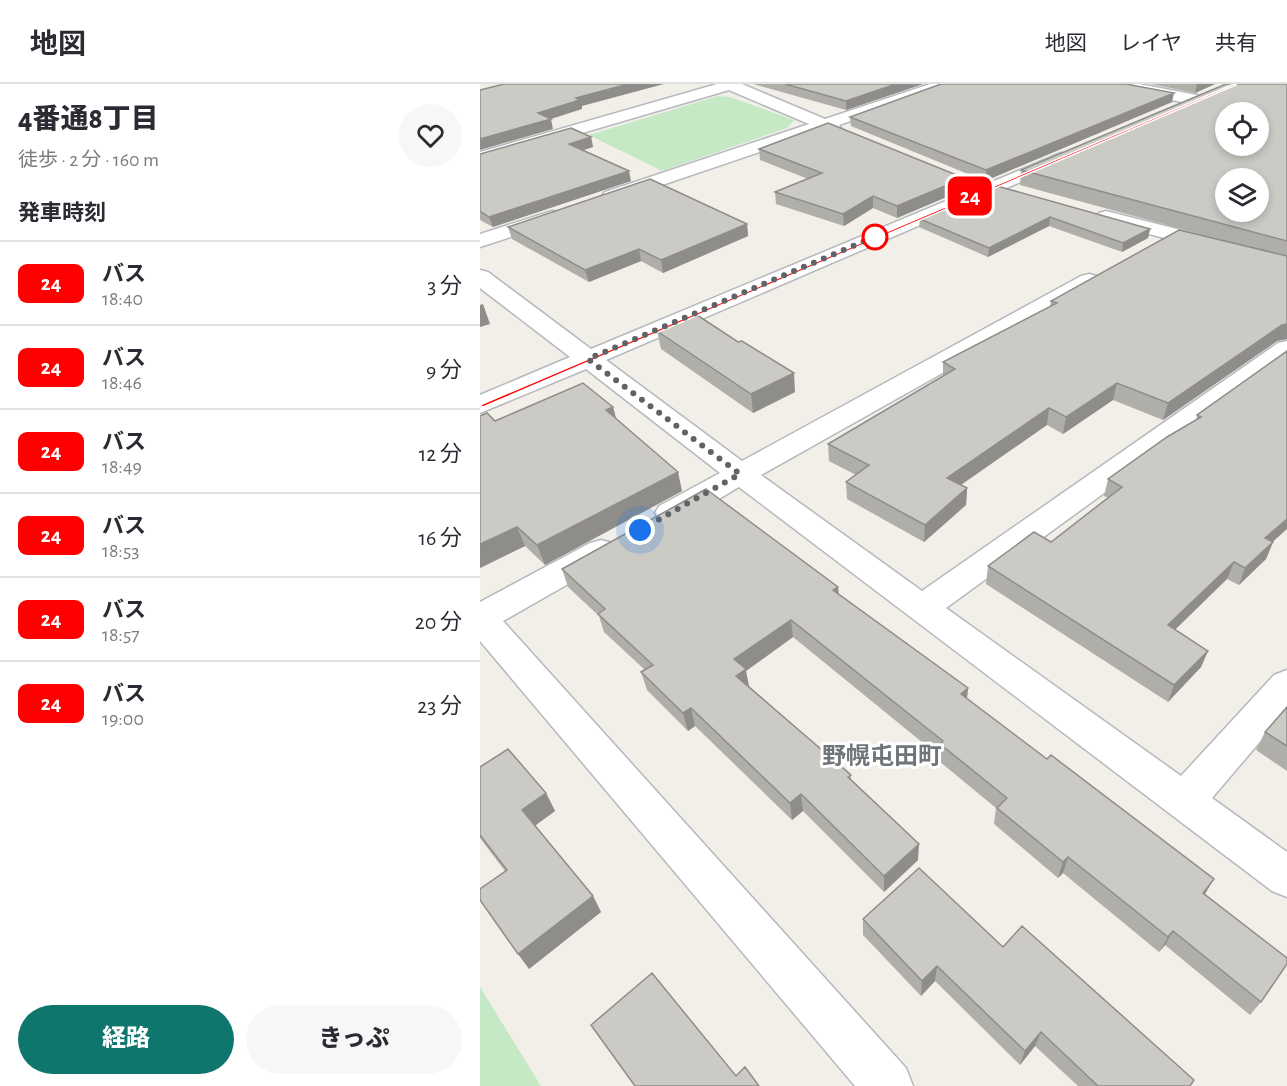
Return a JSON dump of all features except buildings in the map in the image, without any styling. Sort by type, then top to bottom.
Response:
[{"type":"street","points":[[480,158],[730,84],[846,133]]},
{"type":"street","points":[[591,203],[945,84]]},
{"type":"street","points":[[1115,84],[1206,96],[1165,113]]},
{"type":"street","points":[[480,405],[1080,150]]},
{"type":"street","points":[[964,181],[1028,195]]},
{"type":"street","points":[[480,241],[569,211]]},
{"type":"street","points":[[1083,211],[1172,236],[1287,264]]},
{"type":"street","points":[[1141,253],[1172,236]]},
{"type":"street","points":[[888,1086],[480,618],[1110,270]]},
{"type":"street","points":[[480,277],[740,474],[1287,877]]},
{"type":"street","points":[[922,608],[1287,348]]},
{"type":"street","points":[[1184,801],[1287,685]]},
{"type":"green space","points":[[718,96],[730,97],[794,120],[787,128],[662,171],[589,135]]},
{"type":"green space","points":[[480,987],[541,1086],[480,1086]]},
{"type":"bus line","name":"24","points":[[480,405],[1234,84]]},
{"type":"district","name":"野幌屯田町","points":[[882,757]]},
{"type":"route","points":[[640,530],[740,474],[588,359],[881,234],[875,237]]}]
